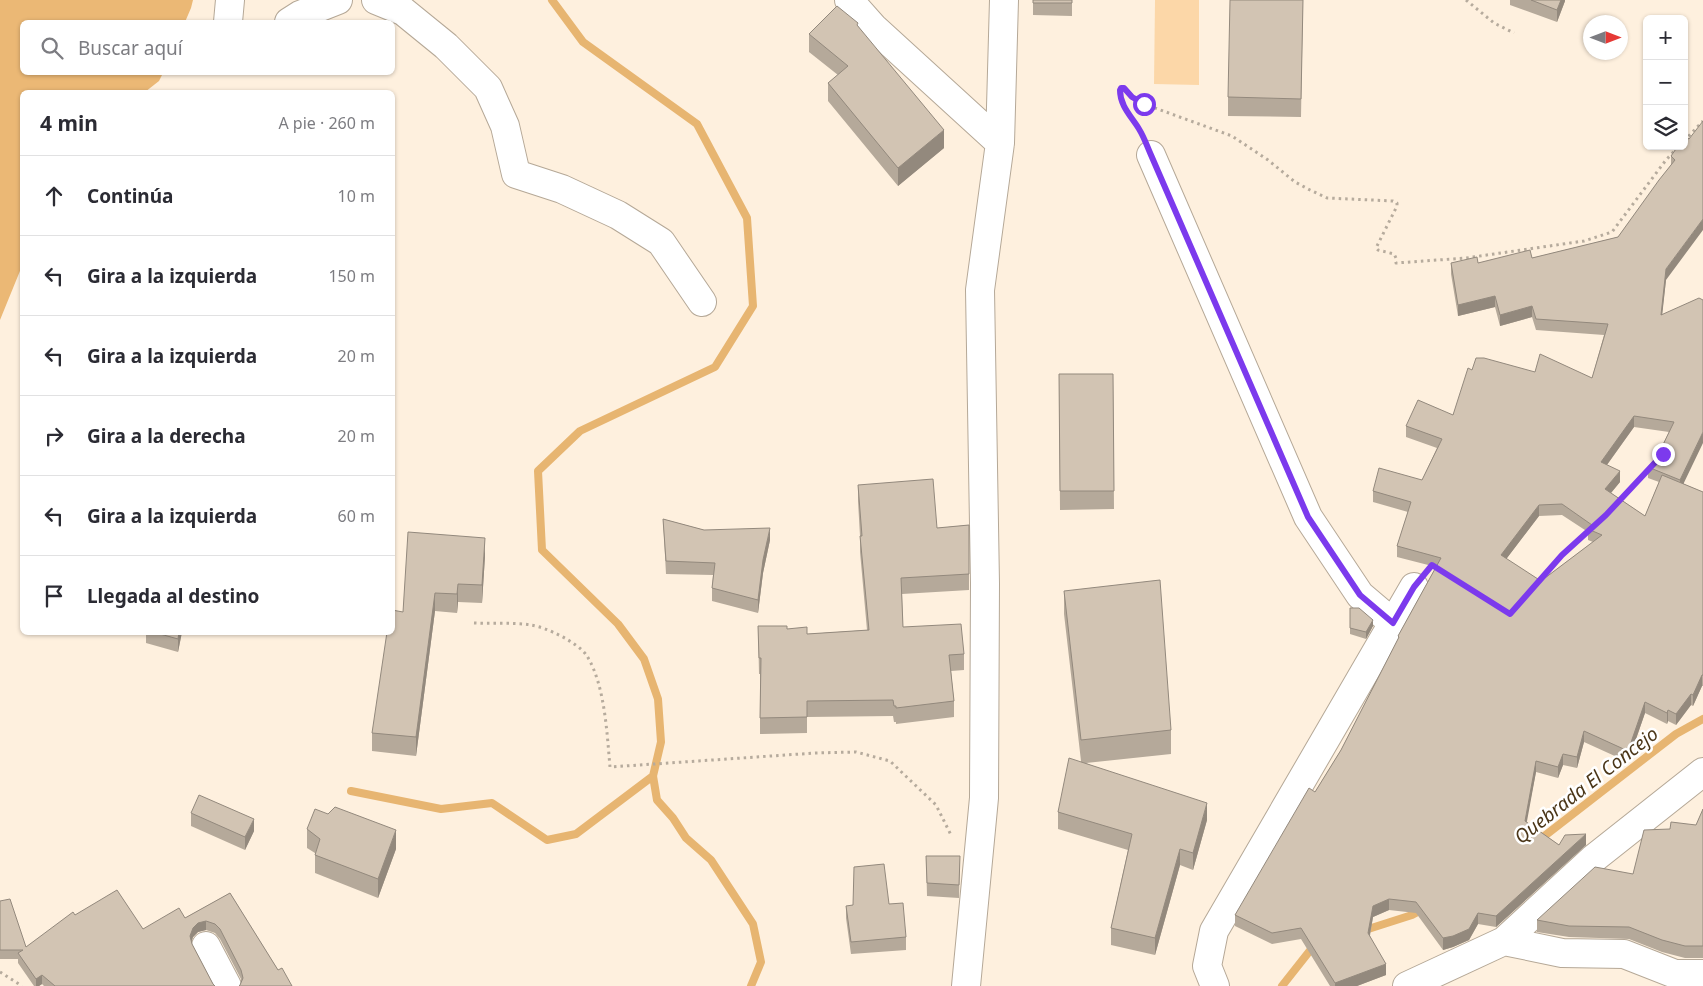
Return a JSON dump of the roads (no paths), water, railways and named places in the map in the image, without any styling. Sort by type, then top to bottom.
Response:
[{"type":"street","points":[[228,20],[230,0]]},
{"type":"street","points":[[292,20],[338,0]]},
{"type":"street","points":[[376,0],[403,11],[446,46],[488,88],[505,126],[516,174],[562,189],[618,215],[661,242],[702,302]]},
{"type":"street","points":[[849,0],[873,27],[1000,143]]},
{"type":"street","points":[[966,986],[984,798],[985,583],[980,290],[1000,143],[1004,0]]},
{"type":"street","points":[[1151,155],[1308,517],[1360,595],[1393,623]]},
{"type":"street","points":[[1215,986],[1207,966],[1214,931],[1414,587]]},
{"type":"street","points":[[1407,986],[1504,941],[1593,859],[1703,772]]},
{"type":"street","points":[[1504,941],[1562,953],[1624,954],[1675,974],[1703,974]]},
{"type":"street","points":[[206,946],[228,986]]},
{"type":"waterway","points":[[552,0],[583,42],[697,124],[747,218],[753,306],[715,367],[580,431],[538,471],[542,550],[618,624],[644,659],[658,699],[661,742],[653,776],[657,800],[673,818],[686,838],[711,860],[753,924],[761,962],[751,986]]},
{"type":"waterway","name":"Quebrada El Concejo","points":[[1538,841],[1676,734],[1703,719]]},
{"type":"waterway","points":[[351,791],[441,809],[492,803],[547,840],[576,834],[653,776]]},
{"type":"waterway","name":"Quebrada El Concejo","points":[[1362,931],[1412,915],[1423,909]]},
{"type":"waterway","name":"Quebrada El Concejo","points":[[1282,986],[1312,948],[1317,946]]}]
